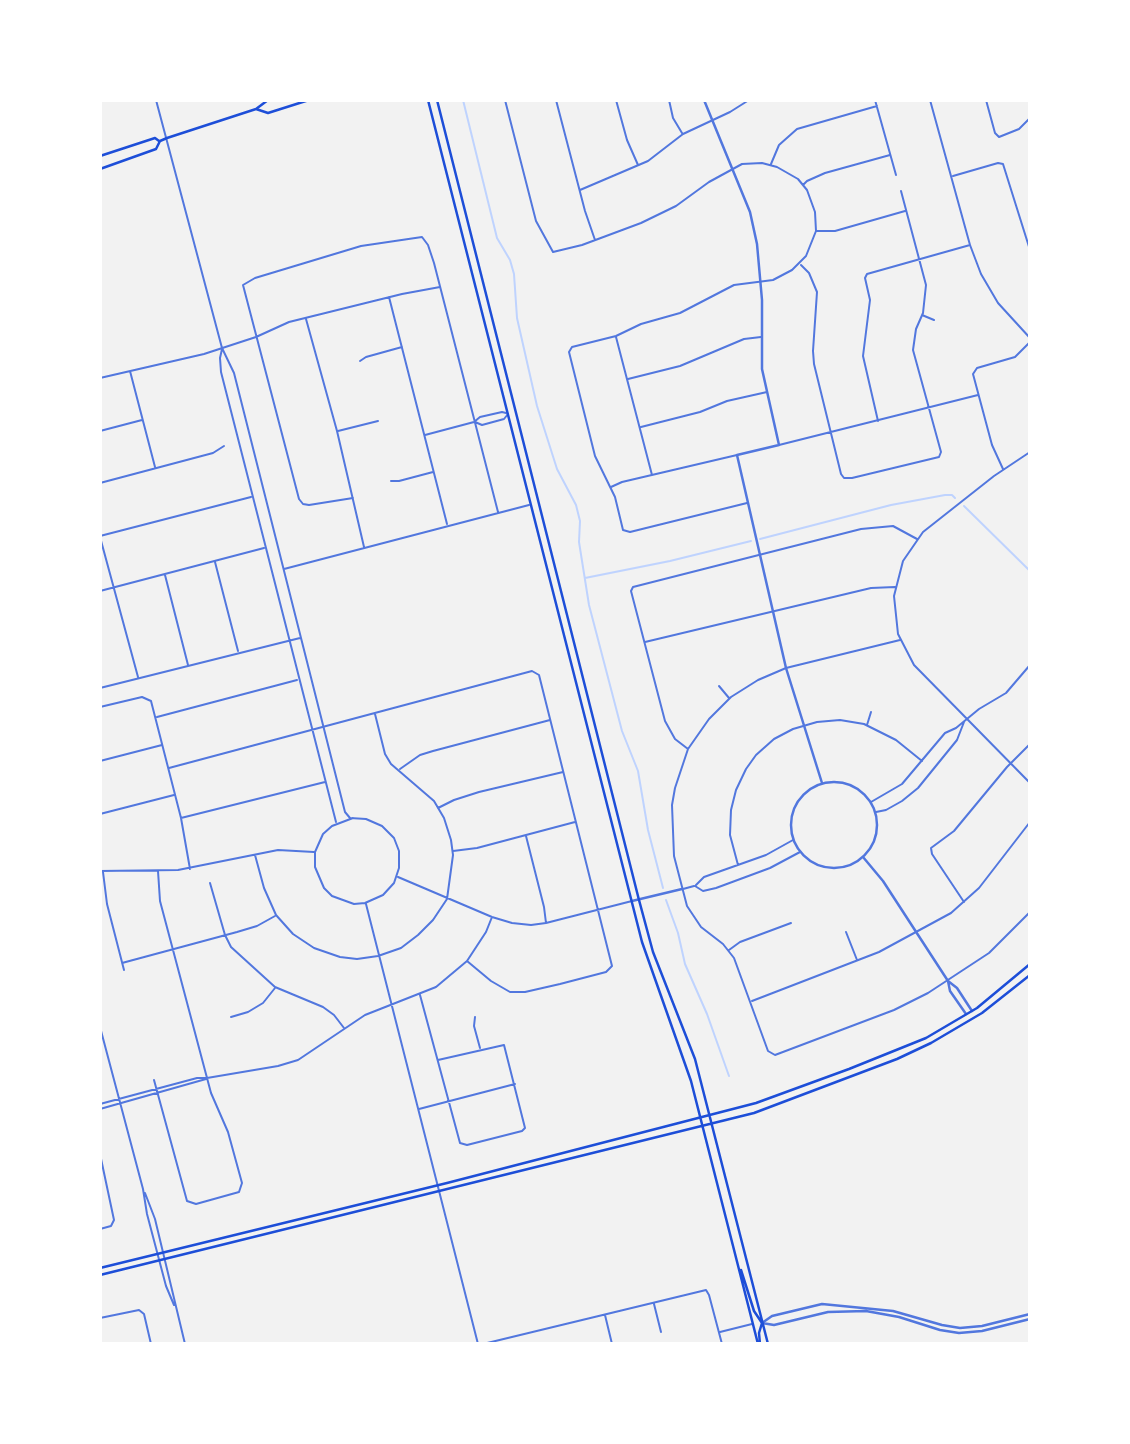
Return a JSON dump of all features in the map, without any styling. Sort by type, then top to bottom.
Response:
[{"type":"main road","points":[[100,169],[156,149],[160,141],[167,138],[256,109],[268,100]]},
{"type":"main road","points":[[256,109],[268,113],[309,100]]},
{"type":"main road","points":[[428,100],[642,942],[675,1031],[701,1119],[759,1344]]},
{"type":"main road","points":[[437,100],[639,900],[653,952],[695,1059],[768,1344]]},
{"type":"main road","points":[[100,156],[155,138],[160,141]]},
{"type":"main road","points":[[100,1268],[701,1119],[788,1092],[926,1038],[972,1011],[1004,988],[1030,964]]},
{"type":"main road","points":[[100,1275],[713,1125],[763,1110],[907,1055],[982,1013],[1030,975]]},
{"type":"main road","points":[[738,1263],[754,1311],[762,1322]]},
{"type":"main road","points":[[759,1344],[762,1322]]},
{"type":"street","points":[[156,100],[222,348],[234,373],[345,812],[353,818]]},
{"type":"street","points":[[505,100],[536,221],[551,250],[556,252],[596,240],[676,206],[733,167],[754,162],[771,164],[791,174],[803,185],[814,206],[816,231],[811,247],[800,264],[783,276],[734,285],[680,313],[641,324],[616,336],[572,346],[570,349],[595,456],[626,532],[748,503]]},
{"type":"street","points":[[556,100],[596,240]]},
{"type":"street","points":[[616,100],[627,140],[639,166]]},
{"type":"street","points":[[668,100],[673,118],[682,134]]},
{"type":"street","points":[[704,100],[754,224],[761,282],[762,369],[779,445]]},
{"type":"street","points":[[580,190],[639,166],[655,157],[682,134],[730,112],[749,100]]},
{"type":"street","points":[[875,100],[896,174]]},
{"type":"street","points":[[930,100],[970,245],[992,293],[1006,313],[1030,338]]},
{"type":"street","points":[[986,100],[995,134],[999,137],[1019,129],[1030,118]]},
{"type":"street","points":[[771,164],[779,145],[797,129],[877,106]]},
{"type":"street","points":[[803,185],[825,173],[891,155]]},
{"type":"street","points":[[952,176],[998,163],[1003,164],[1030,250]]},
{"type":"street","points":[[800,264],[809,273],[817,292],[813,351],[816,378],[844,478],[941,455],[913,350],[926,285],[901,191]]},
{"type":"street","points":[[453,195],[460,193]]},
{"type":"street","points":[[816,231],[835,231],[906,211]]},
{"type":"street","points":[[353,498],[309,505],[303,504],[299,499],[243,285],[246,281],[361,246],[422,237],[429,245],[498,512]]},
{"type":"street","points":[[878,421],[863,356],[870,300],[865,278],[870,272],[970,245]]},
{"type":"street","points":[[100,378],[180,361],[256,337],[289,322],[440,287]]},
{"type":"street","points":[[389,297],[447,525]]},
{"type":"street","points":[[922,315],[934,320]]},
{"type":"street","points":[[306,318],[337,431],[364,548]]},
{"type":"street","points":[[616,336],[652,475]]},
{"type":"street","points":[[627,379],[680,366],[744,339],[761,337]]},
{"type":"street","points":[[1003,469],[972,374],[974,370],[1015,357],[1030,342]]},
{"type":"street","points":[[360,361],[402,347]]},
{"type":"street","points":[[222,348],[221,372],[337,824]]},
{"type":"street","points":[[130,370],[155,468]]},
{"type":"street","points":[[639,427],[700,412],[727,401],[766,393]]},
{"type":"street","points":[[610,488],[652,475],[978,395]]},
{"type":"street","points":[[424,435],[474,422],[480,417],[515,412]]},
{"type":"street","points":[[474,422],[482,425],[504,419],[508,414]]},
{"type":"street","points":[[100,431],[143,420]]},
{"type":"street","points":[[337,431],[378,421]]},
{"type":"street","points":[[100,483],[213,453],[224,446]]},
{"type":"street","points":[[1030,452],[1003,469],[928,527],[918,539],[903,561],[896,587],[895,617],[900,640],[914,665],[965,721],[1030,783]]},
{"type":"street","points":[[737,455],[786,668],[822,783]]},
{"type":"street","points":[[391,481],[434,472]]},
{"type":"street","points":[[138,678],[100,536],[253,496]]},
{"type":"street","points":[[283,569],[531,504]]},
{"type":"street","points":[[688,750],[675,739],[665,721],[632,587],[758,553],[879,526],[893,526],[918,539]]},
{"type":"street","points":[[100,592],[265,547]]},
{"type":"street","points":[[215,561],[238,653]]},
{"type":"street","points":[[165,574],[188,666]]},
{"type":"street","points":[[645,642],[871,587],[896,587]]},
{"type":"street","points":[[100,688],[301,638]]},
{"type":"street","points":[[900,640],[786,668],[758,680],[730,698],[709,719],[688,750],[675,788],[671,823],[674,856],[682,889],[694,918],[729,950],[751,1001],[768,1051],[775,1055],[894,1010],[948,981],[989,953],[1030,912]]},
{"type":"street","points":[[871,802],[902,784],[945,733],[1006,693],[1030,665]]},
{"type":"street","points":[[169,768],[532,671],[539,675],[612,966],[606,972],[525,992],[510,992],[491,981],[467,961]]},
{"type":"street","points":[[156,717],[299,680]]},
{"type":"street","points":[[719,686],[730,698]]},
{"type":"street","points":[[100,707],[142,697],[149,698],[152,703],[181,818],[190,869]]},
{"type":"street","points":[[867,725],[871,712]]},
{"type":"street","points":[[256,855],[264,888],[276,915],[293,934],[313,948],[340,957],[378,956],[401,948],[433,920],[447,899],[453,851],[444,818],[435,801],[384,754],[374,713]]},
{"type":"street","points":[[399,770],[420,755],[551,720]]},
{"type":"street","points":[[738,865],[730,835],[730,810],[746,769],[774,739],[803,725],[840,720],[867,725],[896,740],[922,761]]},
{"type":"street","points":[[876,812],[902,801],[918,788],[957,740],[965,721]]},
{"type":"street","points":[[964,902],[931,849],[954,831],[1030,744]]},
{"type":"street","points":[[100,761],[163,745]]},
{"type":"street","points":[[438,808],[479,792],[564,772]]},
{"type":"street","points":[[181,818],[326,781]]},
{"type":"street","points":[[822,783],[850,784],[859,789],[876,812],[875,839],[863,857],[848,866],[829,867],[813,862],[800,852],[793,841],[791,825],[795,806],[806,792],[822,783]]},
{"type":"street","points":[[100,814],[175,795]]},
{"type":"street","points":[[353,818],[374,821],[391,835],[400,855],[397,876],[383,895],[365,903],[343,901],[324,888],[315,867],[315,852],[323,834],[337,824],[353,818]]},
{"type":"street","points":[[453,851],[576,822]]},
{"type":"street","points":[[751,1001],[858,961],[894,945],[951,913],[979,888],[1030,822]]},
{"type":"street","points":[[526,835],[546,923]]},
{"type":"street","points":[[397,876],[492,917],[531,925],[600,911],[695,886],[704,877],[766,855],[793,841]]},
{"type":"street","points":[[124,970],[101,871],[190,869],[285,849],[315,852]]},
{"type":"street","points":[[695,886],[703,891],[716,888],[770,868],[800,852]]},
{"type":"street","points":[[863,857],[883,881],[948,981],[957,988],[972,1011]]},
{"type":"street","points":[[154,1080],[187,1201],[194,1205],[236,1194],[241,1190],[242,1183],[228,1132],[207,1079],[158,894],[158,871]]},
{"type":"street","points":[[210,883],[231,947],[275,987],[323,1007],[334,1015],[344,1029]]},
{"type":"street","points":[[365,903],[478,1344]]},
{"type":"street","points":[[122,963],[257,926],[276,915]]},
{"type":"street","points":[[100,1109],[207,1079],[291,1062],[308,1055],[365,1015],[436,987],[467,961],[486,932],[492,917]]},
{"type":"street","points":[[729,950],[740,942],[791,923]]},
{"type":"street","points":[[846,932],[858,961]]},
{"type":"street","points":[[948,981],[950,991],[966,1015]]},
{"type":"street","points":[[231,1017],[248,1012],[263,1003],[275,987]]},
{"type":"street","points":[[420,995],[458,1140],[463,1145],[525,1128],[504,1045],[438,1060]]},
{"type":"street","points":[[475,1017],[474,1026],[480,1049]]},
{"type":"street","points":[[100,1027],[143,1189],[157,1254],[174,1305]]},
{"type":"street","points":[[100,1104],[197,1078],[207,1079]]},
{"type":"street","points":[[417,1110],[516,1084]]},
{"type":"street","points":[[100,1154],[114,1220],[111,1226],[100,1229]]},
{"type":"street","points":[[100,1177],[105,1175]]},
{"type":"street","points":[[143,1189],[153,1211],[185,1344]]},
{"type":"street","points":[[483,1344],[706,1290],[722,1344]]},
{"type":"street","points":[[653,1303],[661,1332]]},
{"type":"street","points":[[762,1322],[769,1317],[822,1304],[883,1309],[960,1328],[1030,1316]]},
{"type":"street","points":[[100,1318],[139,1310],[144,1314],[151,1344]]},
{"type":"street","points":[[762,1322],[774,1325],[828,1312],[866,1311],[959,1333],[987,1329],[1030,1316]]},
{"type":"street","points":[[605,1315],[612,1344]]},
{"type":"street","points":[[719,1332],[753,1323]]},
{"type":"waterway","points":[[463,100],[497,238],[510,260],[514,274],[517,318],[537,406],[557,469],[576,505],[589,605],[622,731],[638,771],[648,830],[663,888]]},
{"type":"waterway","points":[[760,539],[891,505],[945,495],[955,498]]},
{"type":"waterway","points":[[964,506],[1030,571]]},
{"type":"waterway","points":[[585,578],[751,541]]},
{"type":"waterway","points":[[666,900],[678,933],[685,964],[707,1014],[729,1076]]}]
